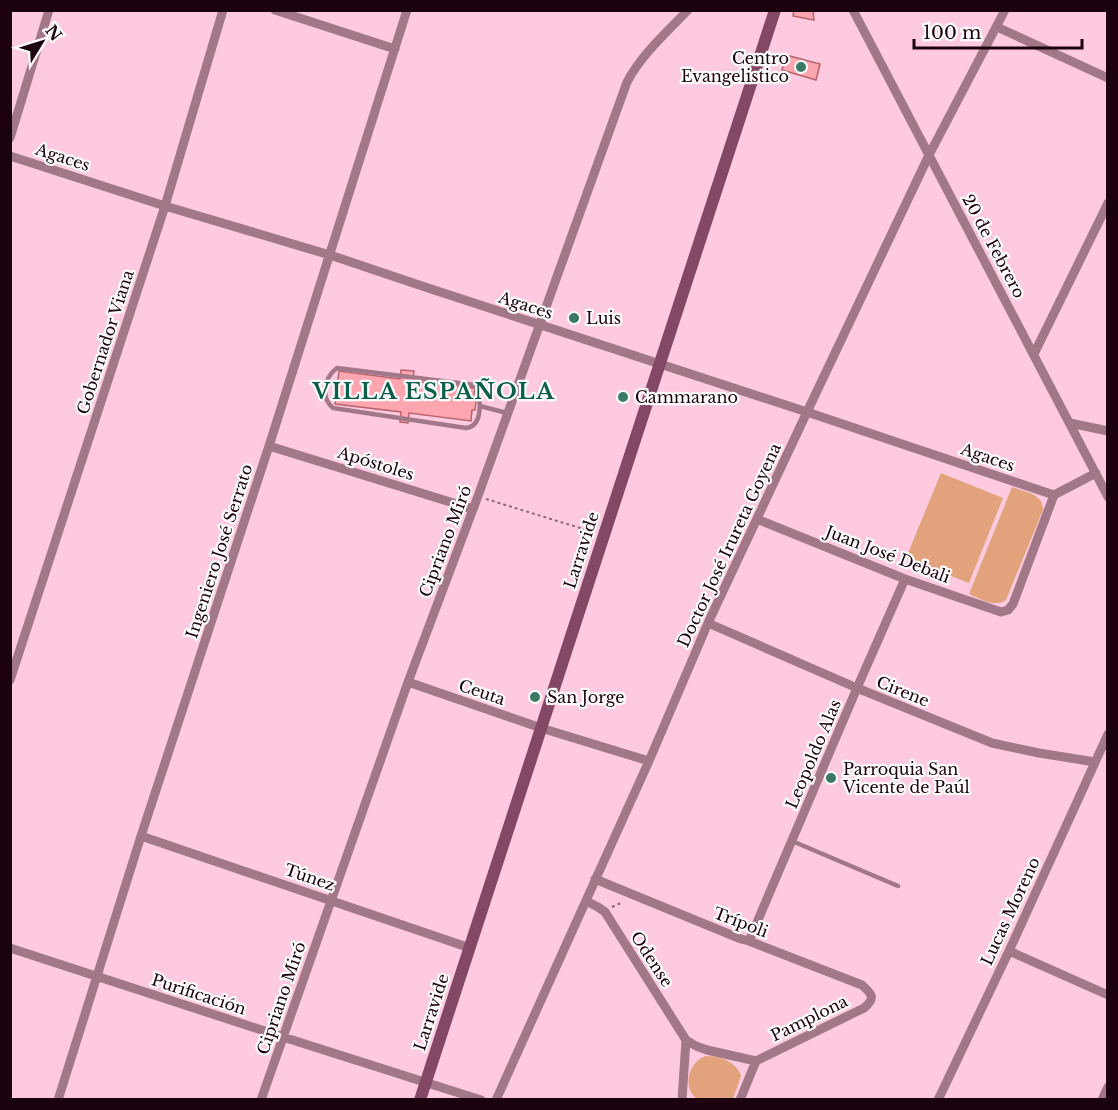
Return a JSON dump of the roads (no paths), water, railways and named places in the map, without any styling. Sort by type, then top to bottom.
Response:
[{"type":"street","points":[[10,138],[49,10]]},
{"type":"street","name":"Gobernador Viana","points":[[10,680],[165,206],[223,10]]},
{"type":"street","points":[[275,10],[395,49]]},
{"type":"street","name":"Ingeniero José Serrato","points":[[58,1100],[407,10]]},
{"type":"street","name":"Cipriano Miró","points":[[261,1100],[408,682],[478,496],[627,82],[650,50],[688,10]]},
{"type":"street","name":"Larravide","points":[[420,1100],[775,10]]},
{"type":"street","name":"20 de Febrero","points":[[853,10],[1107,497]]},
{"type":"street","name":"Doctor José Irureta Goyena","points":[[496,1100],[649,761],[708,623],[929,155],[998,27],[1004,11]]},
{"type":"street","points":[[998,27],[1107,78]]},
{"type":"street","name":"Agaces","points":[[10,156],[165,206],[330,255],[1054,495]]},
{"type":"street","points":[[1034,354],[1107,203]]},
{"type":"street","points":[[1070,423],[1107,431]]},
{"type":"street","name":"Apóstoles","points":[[269,446],[473,509]]},
{"type":"street","points":[[1054,495],[1096,473]]},
{"type":"street","name":"Juan José Debali","points":[[757,519],[905,579],[1001,612],[1008,610],[1013,604],[1054,495]]},
{"type":"street","name":"Leopoldo Alas","points":[[749,940],[905,579]]},
{"type":"street","name":"Cirene","points":[[708,623],[856,688],[992,743],[1095,762]]},
{"type":"street","name":"Ceuta","points":[[408,682],[541,728],[649,761]]},
{"type":"street","name":"Lucas Moreno","points":[[938,1100],[1009,951],[1107,734]]},
{"type":"street","name":"Túnez","points":[[141,836],[470,948]]},
{"type":"street","name":"Trípoli","points":[[595,879],[741,939],[749,940],[862,985],[869,991],[872,998]]},
{"type":"street","name":"Odense","points":[[586,901],[605,912],[686,1040]]},
{"type":"street","name":"Purificación","points":[[10,948],[481,1100]]},
{"type":"street","points":[[1009,951],[1107,995]]},
{"type":"street","name":"Pamplona","points":[[756,1061],[864,1008],[872,998]]},
{"type":"street","points":[[682,1100],[686,1040],[696,1046],[756,1061],[740,1100]]},
{"type":"street","points":[[1102,1100],[1107,1087]]},
{"type":"lane","points":[[337,368],[475,385],[480,406],[476,424],[466,428],[333,408],[324,395],[329,375],[337,368]]},
{"type":"lane","points":[[480,406],[507,414]]},
{"type":"lane","points":[[792,841],[898,886]]},
{"type":"place","name":"Centro Evangelistico","points":[[801,67]]},
{"type":"place","name":"Luis","points":[[574,318]]},
{"type":"place","name":"Cammarano","points":[[623,397]]},
{"type":"place","name":"San Jorge","points":[[535,697]]},
{"type":"place","name":"Parroquia San Vicente de Paúl","points":[[831,778]]},
{"type":"district","name":"VILLA ESPAÑOLA","points":[[434,391]]}]
